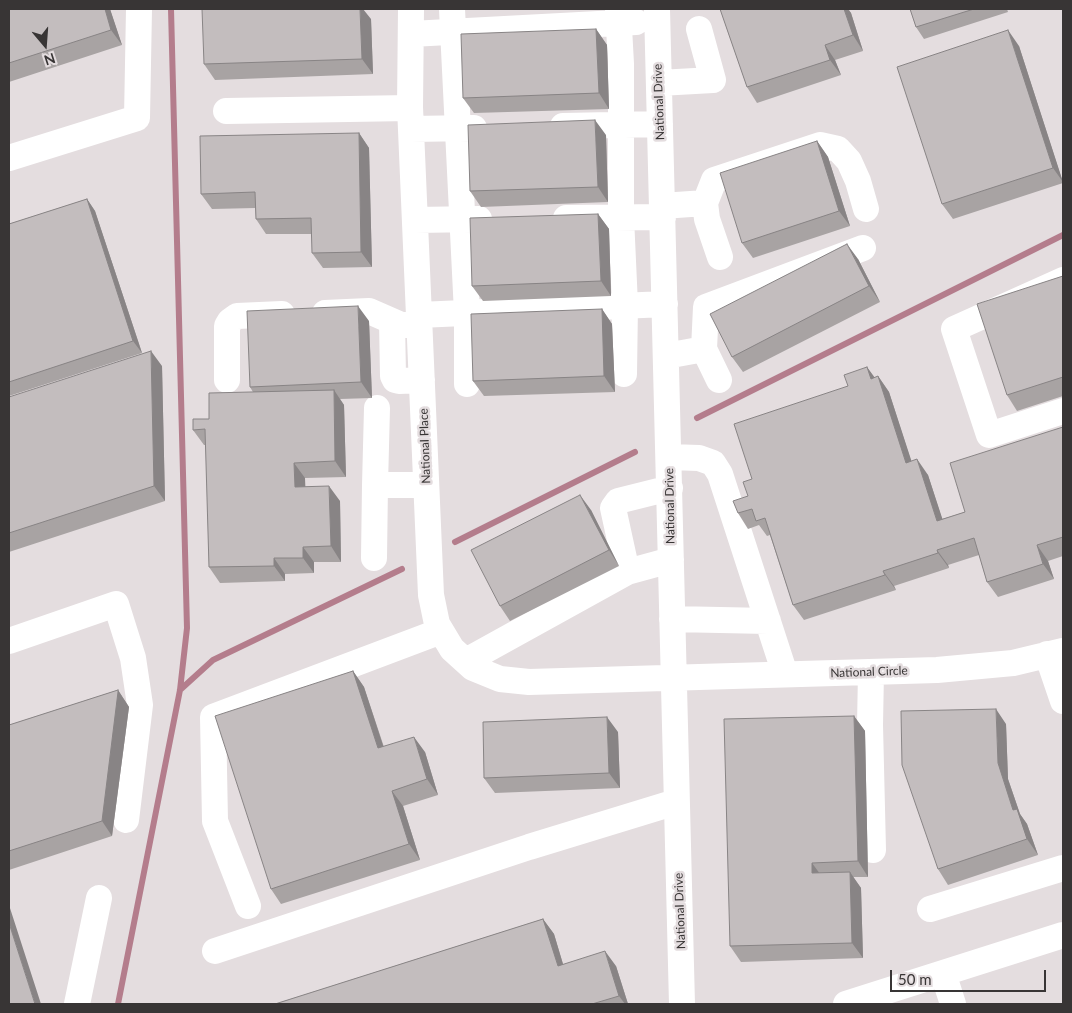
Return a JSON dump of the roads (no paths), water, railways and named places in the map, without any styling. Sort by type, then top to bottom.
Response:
[{"type":"street","points":[[9,158],[137,118],[139,9]]},
{"type":"street","points":[[411,21],[657,15]]},
{"type":"street","name":"National Drive","points":[[657,15],[682,1004]]},
{"type":"street","points":[[619,16],[622,125],[621,217],[625,305],[624,374]]},
{"type":"street","points":[[453,20],[467,313],[467,384]]},
{"type":"street","name":"National Place","points":[[411,21],[410,118],[431,595],[437,624],[452,649],[473,668],[500,679],[529,682],[673,678]]},
{"type":"street","points":[[659,83],[713,80],[698,29]]},
{"type":"street","points":[[226,111],[410,118],[458,129],[497,128]]},
{"type":"street","points":[[535,127],[660,124]]},
{"type":"street","points":[[720,257],[707,219],[705,203],[714,180],[820,145],[838,149],[849,161],[866,209]]},
{"type":"street","points":[[540,218],[621,217],[705,203]]},
{"type":"street","points":[[415,220],[501,219]]},
{"type":"street","points":[[719,380],[704,349],[706,307],[863,248]]},
{"type":"street","points":[[1063,280],[954,329],[989,435],[1063,412]]},
{"type":"street","points":[[227,380],[227,326],[237,316],[368,311],[401,325],[419,320],[467,313],[665,304]]},
{"type":"street","points":[[392,321],[393,376],[395,380],[422,380]]},
{"type":"street","points":[[666,356],[704,349]]},
{"type":"street","points":[[374,558],[377,408]]},
{"type":"street","points":[[669,457],[699,458],[713,463],[720,474],[785,674]]},
{"type":"street","points":[[375,485],[426,485]]},
{"type":"street","points":[[627,572],[613,508],[618,501],[670,488]]},
{"type":"street","points":[[466,661],[627,572],[671,560]]},
{"type":"street","points":[[9,641],[116,604],[133,658],[140,705],[126,820]]},
{"type":"street","points":[[672,620],[768,621]]},
{"type":"street","points":[[248,906],[215,820],[213,717],[441,631]]},
{"type":"street","points":[[1055,652],[1063,701]]},
{"type":"street","name":"National Circle","points":[[673,678],[937,670],[1003,664],[1055,652]]},
{"type":"street","points":[[871,672],[870,725],[873,850]]},
{"type":"street","points":[[215,951],[529,847],[676,802]]},
{"type":"street","points":[[930,909],[1063,868]]},
{"type":"street","points":[[77,1004],[99,898]]},
{"type":"street","points":[[846,1004],[1063,935]]},
{"type":"street","points":[[943,973],[953,1004]]},
{"type":"waterway","points":[[118,1004],[180,690],[187,628],[171,9]]},
{"type":"waterway","points":[[697,418],[1063,235]]},
{"type":"waterway","points":[[455,542],[635,452]]},
{"type":"waterway","points":[[180,690],[213,660],[402,569]]}]
